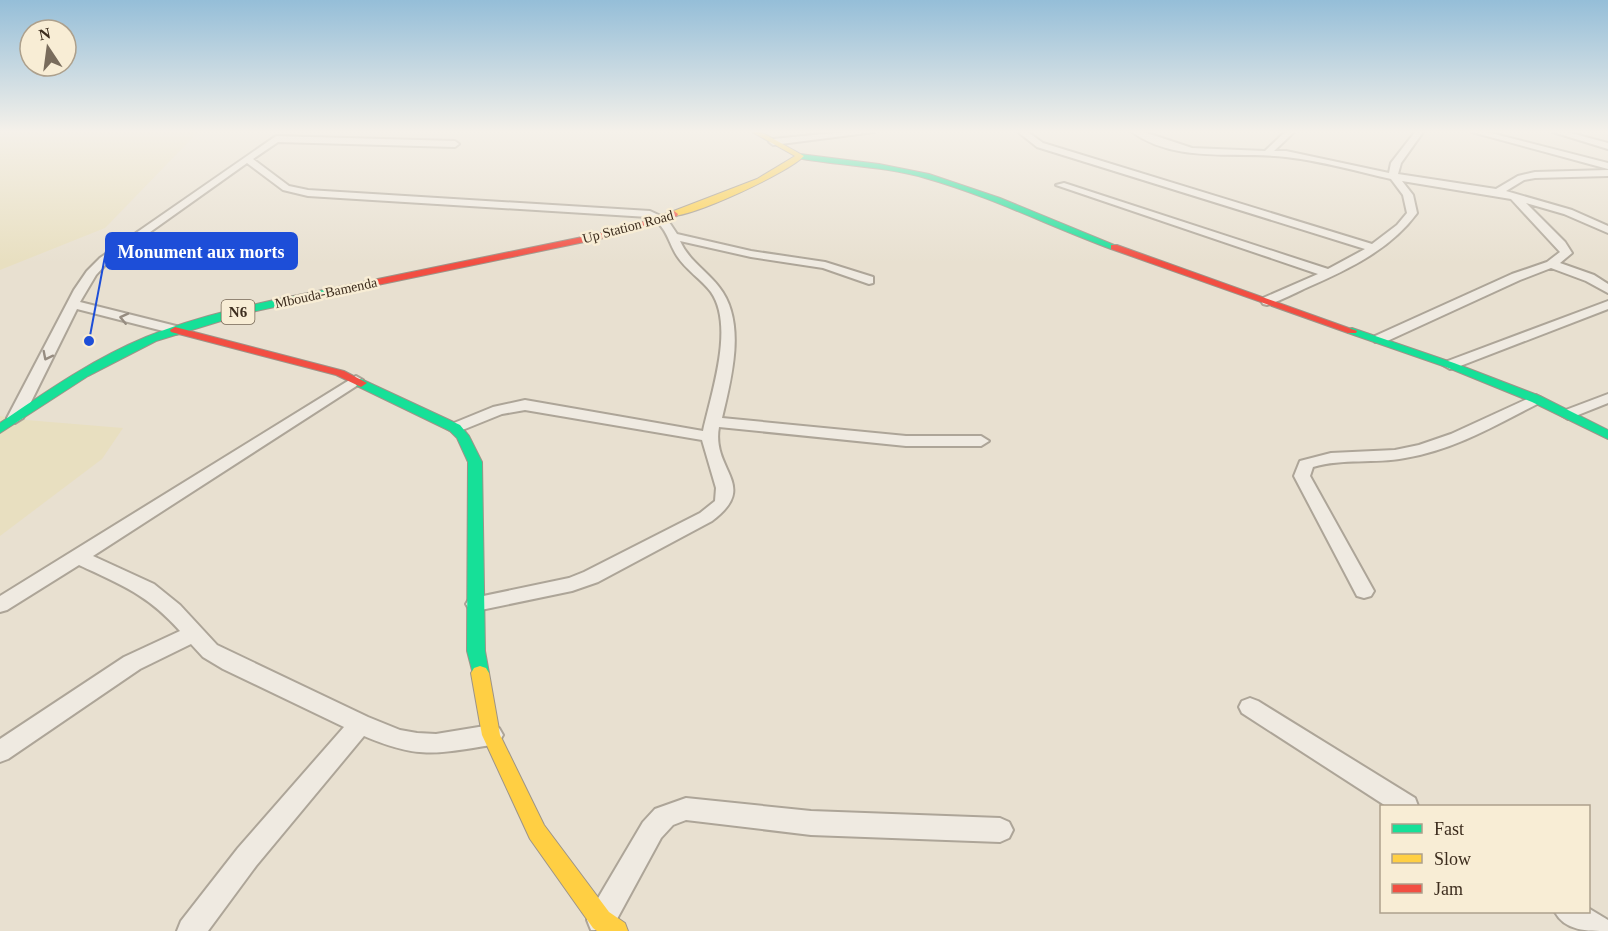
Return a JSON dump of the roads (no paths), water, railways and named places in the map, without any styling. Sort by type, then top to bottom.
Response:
[{"type":"main road","name":"Up Station Road","points":[[500,257],[664,220],[767,175]]},
{"type":"main road","points":[[923,175],[970,190],[1061,228],[1450,365],[1536,399],[1608,435]]},
{"type":"main road","name":"Mbouda-Bamenda","points":[[0,429],[71,380],[133,348],[175,330],[280,302],[500,257]]},
{"type":"main road","points":[[175,330],[340,374],[394,396],[455,428],[463,436],[475,462],[476,651],[491,735],[537,832],[609,926]]},
{"type":"street","points":[[14,419],[91,273],[104,260],[229,175]]},
{"type":"street","points":[[271,175],[286,188],[308,193],[650,214],[669,224],[672,236],[682,255],[709,281],[720,297],[727,313],[723,370],[711,429],[711,447],[725,499],[713,512],[591,577],[572,584],[476,604]]},
{"type":"street","points":[[1138,175],[1372,248]]},
{"type":"street","points":[[1268,300],[1328,273],[1372,248],[1405,224],[1412,213],[1408,195],[1393,175]]},
{"type":"street","points":[[1396,175],[1498,192],[1568,212],[1608,230]]},
{"type":"street","points":[[1498,192],[1521,178],[1533,175]]},
{"type":"street","points":[[1061,185],[1328,273]]},
{"type":"street","points":[[1380,339],[1516,277],[1551,264],[1566,253],[1565,249],[1515,197]]},
{"type":"street","points":[[672,236],[751,254],[825,265],[869,280]]},
{"type":"street","points":[[1551,264],[1590,278],[1608,289]]},
{"type":"street","points":[[74,304],[175,330]]},
{"type":"street","points":[[1450,365],[1608,305]]},
{"type":"street","points":[[0,605],[183,492],[356,380]]},
{"type":"street","points":[[1568,414],[1608,398]]},
{"type":"street","points":[[1364,591],[1302,476],[1306,464],[1314,461],[1406,454],[1438,445],[1536,399]]},
{"type":"street","points":[[455,428],[498,410],[525,405],[711,429],[906,441],[981,441]]},
{"type":"street","points":[[79,557],[147,589],[173,610],[210,651],[360,724],[398,740],[417,743],[436,744],[491,735]]},
{"type":"street","points":[[0,752],[132,663],[194,634]]},
{"type":"street","points":[[1250,707],[1403,805]]},
{"type":"street","points":[[191,931],[247,857],[360,724]]},
{"type":"street","points":[[609,926],[652,830],[664,817],[686,809],[811,823],[1000,830]]},
{"type":"street","points":[[1571,913],[1600,931]]},
{"type":"place","name":"Monument aux morts","points":[[89,341]]}]
